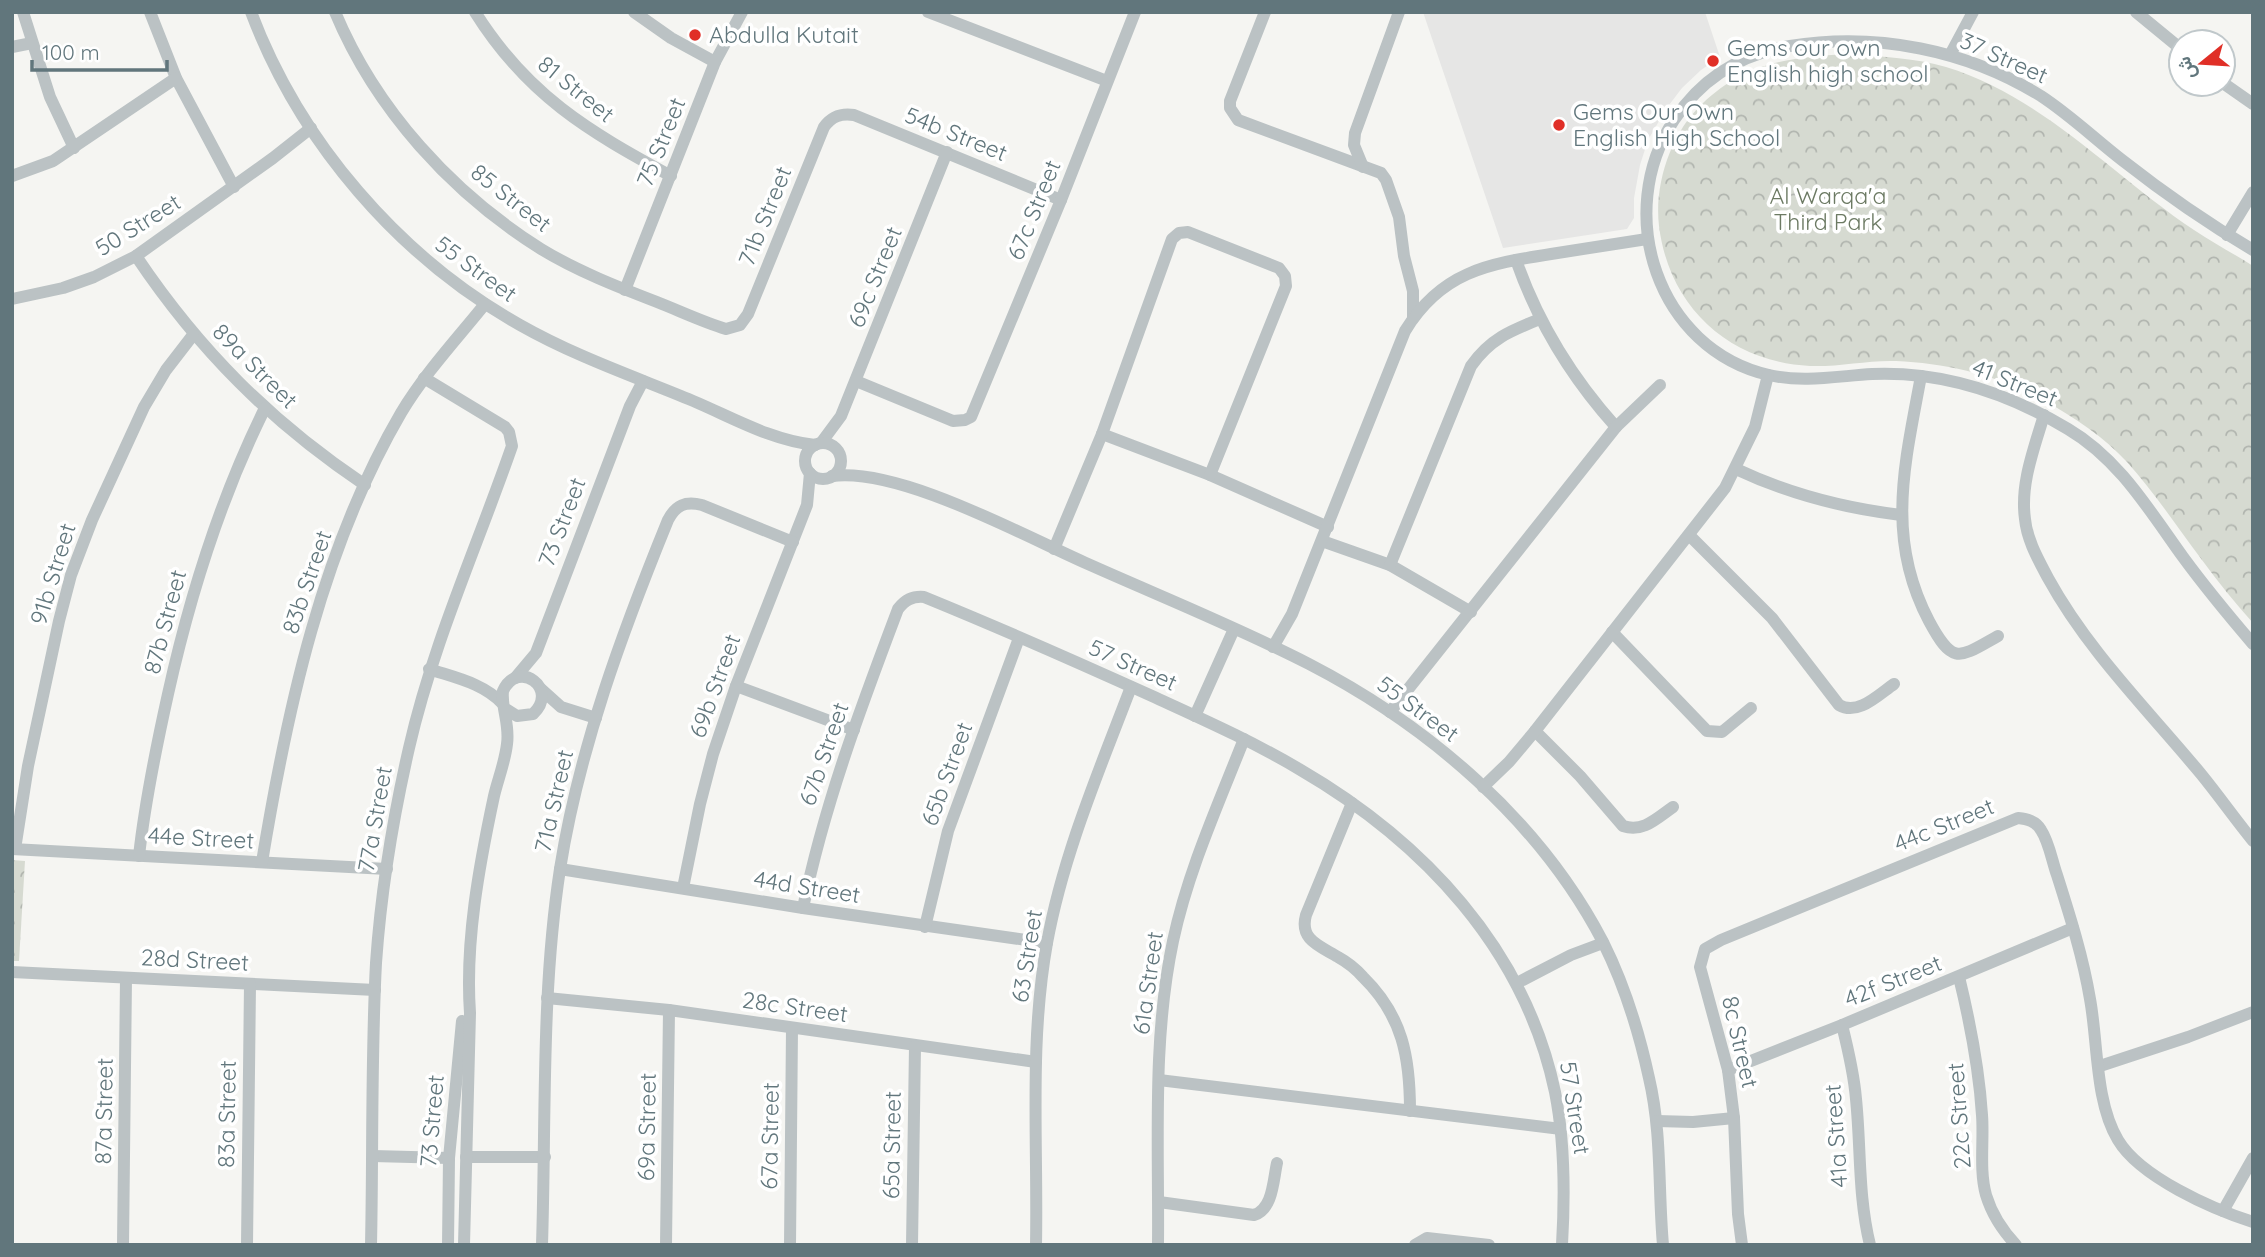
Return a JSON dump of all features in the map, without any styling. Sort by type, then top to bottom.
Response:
[{"type":"street","points":[[23,12],[50,97],[74,148]]},
{"type":"street","points":[[150,12],[176,78],[234,187]]},
{"type":"street","name":"55 Street","points":[[251,12],[270,55],[313,131],[342,171],[421,255],[482,302],[551,342],[778,439],[818,444]]},
{"type":"street","name":"85 Street","points":[[335,12],[359,60],[382,97],[421,146],[455,182],[502,222],[543,250],[625,290],[717,326],[733,328]]},
{"type":"street","name":"81 Street","points":[[475,12],[504,54],[550,100],[605,140],[671,176]]},
{"type":"street","points":[[634,12],[671,38],[715,62]]},
{"type":"street","name":"75 Street","points":[[625,290],[715,62],[742,12]]},
{"type":"street","points":[[928,12],[1107,81]]},
{"type":"street","name":"67c Street","points":[[856,381],[946,418],[959,421],[971,417],[1135,12]]},
{"type":"street","points":[[1265,12],[1230,100],[1233,115],[1238,120],[1381,173],[1395,204],[1411,279],[1413,318]]},
{"type":"street","points":[[1363,167],[1354,145],[1355,133],[1399,12]]},
{"type":"street","points":[[1951,55],[1973,12]]},
{"type":"street","points":[[2136,12],[2167,37]]},
{"type":"street","points":[[12,47],[32,43]]},
{"type":"street","name":"37 Street","points":[[1647,239],[1646,191],[1657,150],[1682,107],[1721,71],[1752,55],[1769,50],[1817,43],[1894,44],[1951,55],[1981,66],[2040,96],[2146,179],[2253,250]]},
{"type":"street","points":[[12,176],[53,161],[176,78]]},
{"type":"street","points":[[2237,93],[2253,104]]},
{"type":"street","name":"54b Street","points":[[834,117],[854,115],[1061,200]]},
{"type":"street","name":"71b Street","points":[[733,328],[740,325],[748,314],[824,127],[834,117]]},
{"type":"street","name":"50 Street","points":[[12,299],[63,288],[136,256],[313,131]]},
{"type":"street","name":"69c Street","points":[[818,444],[841,416],[947,152]]},
{"type":"street","points":[[2227,235],[2253,192]]},
{"type":"street","points":[[1054,549],[1102,434],[1172,239],[1179,233],[1188,232],[1279,268],[1285,276],[1286,286],[1210,475]]},
{"type":"street","points":[[1278,649],[1405,331],[1413,318],[1436,293],[1456,279],[1488,265],[1647,239]]},
{"type":"street","name":"41 Street","points":[[1647,239],[1657,275],[1675,308],[1686,323],[1732,360],[1768,374],[1810,379],[1873,374],[1921,376],[1953,381],[1984,389],[2044,415],[2071,431],[2115,466],[2134,487],[2206,587],[2253,644]]},
{"type":"street","name":"89a Street","points":[[136,256],[193,335],[265,408],[313,448],[365,485]]},
{"type":"street","points":[[1516,260],[1540,319],[1574,376],[1616,427]]},
{"type":"street","name":"83b Street","points":[[262,862],[285,735],[300,671],[323,596],[365,485],[396,422],[424,378],[482,302]]},
{"type":"street","points":[[1390,565],[1471,366],[1481,351],[1494,340],[1540,319]]},
{"type":"street","name":"91b Street","points":[[14,849],[28,766],[59,621],[75,565],[92,520],[144,407],[166,370],[193,335]]},
{"type":"street","points":[[1486,790],[1719,496],[1736,469],[1755,427],[1768,374]]},
{"type":"street","points":[[1921,376],[1902,479],[1901,516],[1913,587],[1947,649],[1959,655],[1967,654],[1998,636]]},
{"type":"street","name":"77a Street","points":[[370,1245],[375,990],[387,869],[409,748],[429,669],[512,446],[509,432],[498,423],[424,378]]},
{"type":"street","name":"73 Street","points":[[512,679],[536,653],[640,379]]},
{"type":"street","points":[[1390,712],[1616,427],[1660,385]]},
{"type":"street","name":"87b Street","points":[[139,856],[150,771],[188,607],[219,513],[265,408]]},
{"type":"street","points":[[2044,415],[2030,464],[2024,498],[2025,520],[2039,561],[2087,640],[2253,841]]},
{"type":"street","name":"69c Street","points":[[838,451],[841,416]]},
{"type":"street","points":[[1102,434],[1210,475],[1328,527]]},
{"type":"street","name":"55 Street","points":[[778,439],[808,469]]},
{"type":"street","points":[[827,443],[838,451],[841,463],[829,477],[821,479],[808,469],[807,454],[818,444],[827,443]]},
{"type":"street","name":"55 Street","points":[[838,451],[851,464],[871,476],[971,511],[1278,649],[1338,680],[1390,712],[1440,749],[1486,790],[1516,819],[1581,905],[1615,969],[1635,1024],[1650,1078],[1658,1125],[1662,1245]]},
{"type":"street","name":"69b Street","points":[[807,505],[808,469]]},
{"type":"street","points":[[1736,469],[1761,481],[1810,497],[1860,510],[1901,516]]},
{"type":"street","name":"55 Street","points":[[829,477],[850,474],[871,476]]},
{"type":"street","name":"69b Street","points":[[683,888],[706,779],[736,686],[807,505],[829,477]]},
{"type":"street","name":"71a Street","points":[[542,1245],[547,998],[560,869],[596,718],[636,600],[673,511],[681,505],[702,505],[793,542]]},
{"type":"street","points":[[1689,535],[1772,618],[1839,705],[1845,709],[1859,708],[1894,684]]},
{"type":"street","points":[[1322,541],[1390,565],[1471,612]]},
{"type":"street","name":"57 Street","points":[[895,616],[903,603],[916,597],[924,597],[1019,638],[1244,739],[1301,770],[1392,833],[1437,876],[1492,943],[1517,983],[1534,1020],[1546,1056],[1561,1129],[1564,1189],[1562,1245]]},
{"type":"street","name":"67b Street","points":[[803,908],[824,818],[895,616]]},
{"type":"street","points":[[1195,716],[1234,629]]},
{"type":"street","points":[[1612,632],[1707,731],[1722,732],[1751,708]]},
{"type":"street","name":"65b Street","points":[[925,927],[948,831],[1019,638]]},
{"type":"street","name":"73 Street","points":[[536,653],[538,685]]},
{"type":"street","points":[[429,669],[489,691],[517,716],[569,711]]},
{"type":"street","points":[[473,683],[491,684],[522,676],[538,685],[553,702],[569,711],[596,718]]},
{"type":"street","points":[[505,706],[503,691],[512,679]]},
{"type":"street","points":[[531,715],[541,703],[538,685]]},
{"type":"street","points":[[736,686],[854,730]]},
{"type":"street","name":"63 Street","points":[[1036,1245],[1036,1062],[1047,943],[1080,822],[1131,687]]},
{"type":"street","name":"73 Street","points":[[448,1245],[449,1158],[463,1013],[467,1001],[476,897],[489,820],[507,744],[505,706]]},
{"type":"street","name":"73 Street","points":[[507,744],[516,729],[531,715]]},
{"type":"street","points":[[1535,731],[1580,776],[1623,826],[1641,828],[1673,807]]},
{"type":"street","name":"61a Street","points":[[1158,1245],[1159,1080],[1165,988],[1181,907],[1203,841],[1244,739]]},
{"type":"street","points":[[1352,803],[1306,915],[1305,932],[1310,940],[1356,970],[1370,984],[1393,1017],[1407,1054],[1410,1111]]},
{"type":"street","name":"44c Street","points":[[1702,976],[1701,958],[1705,949],[1712,944],[2018,818],[2027,819],[2041,829],[2073,928],[2090,998],[2105,1104],[2118,1139],[2130,1156],[2148,1173],[2223,1211],[2253,1222]]},
{"type":"street","name":"44e Street","points":[[14,849],[387,869]]},
{"type":"street","name":"44d Street","points":[[560,869],[925,927],[1047,943]]},
{"type":"street","name":"42f Street","points":[[1727,1070],[2073,928]]},
{"type":"street","points":[[1517,983],[1601,940]]},
{"type":"street","name":"28d Street","points":[[12,972],[375,990]]},
{"type":"street","name":"8c Street","points":[[1702,976],[1727,1070],[1734,1118],[1742,1245]]},
{"type":"street","name":"22c Street","points":[[1959,977],[1976,1054],[1983,1129],[1985,1192],[1992,1213],[2003,1232],[2016,1245]]},
{"type":"street","name":"87a Street","points":[[123,1245],[126,978]]},
{"type":"street","name":"83a Street","points":[[247,1245],[250,984]]},
{"type":"street","name":"28c Street","points":[[547,998],[669,1010],[1036,1062]]},
{"type":"street","name":"73 Street","points":[[464,1245],[470,1013],[467,1001]]},
{"type":"street","name":"69a Street","points":[[666,1245],[669,1010]]},
{"type":"street","points":[[2100,1066],[2253,1012]]},
{"type":"street","name":"41a Street","points":[[1842,1025],[1854,1081],[1860,1187],[1863,1217],[1870,1245]]},
{"type":"street","name":"67a Street","points":[[790,1245],[792,1028]]},
{"type":"street","name":"65a Street","points":[[912,1245],[915,1046]]},
{"type":"street","points":[[1159,1080],[1561,1129]]},
{"type":"street","name":"8c Street","points":[[1658,1125],[1734,1118]]},
{"type":"street","points":[[373,1156],[449,1158]]},
{"type":"street","points":[[466,1157],[545,1157]]},
{"type":"street","points":[[2223,1211],[2253,1158]]},
{"type":"street","points":[[1159,1202],[1254,1215],[1261,1213],[1266,1207],[1277,1163]]},
{"type":"street","points":[[1415,1245],[1427,1238],[1489,1245]]},
{"type":"shaded area","name":"Gems Our Own English High School","points":[[1423,12],[1705,12],[1720,57],[1682,88],[1648,140],[1634,198],[1634,218],[1627,229],[1503,248]]},
{"type":"green space","name":"Al Warqa'a Third Park","points":[[1851,54],[1935,64],[1981,80],[2014,97],[2075,139],[2194,230],[2253,266],[2253,623],[2127,462],[2089,428],[2045,401],[2010,384],[1973,372],[1915,362],[1885,361],[1810,366],[1781,362],[1754,354],[1729,341],[1708,325],[1690,305],[1675,281],[1665,255],[1658,210],[1667,160],[1682,129],[1702,104],[1736,78],[1753,70],[1790,60]]},
{"type":"green space","points":[[12,860],[25,861],[19,961],[12,961]]},
{"type":"place","name":"Abdulla Kutait","points":[[695,35]]},
{"type":"place","name":"Gems our own English high school","points":[[1713,61]]},
{"type":"place","name":"Gems Our Own English High School","points":[[1559,125]]}]
